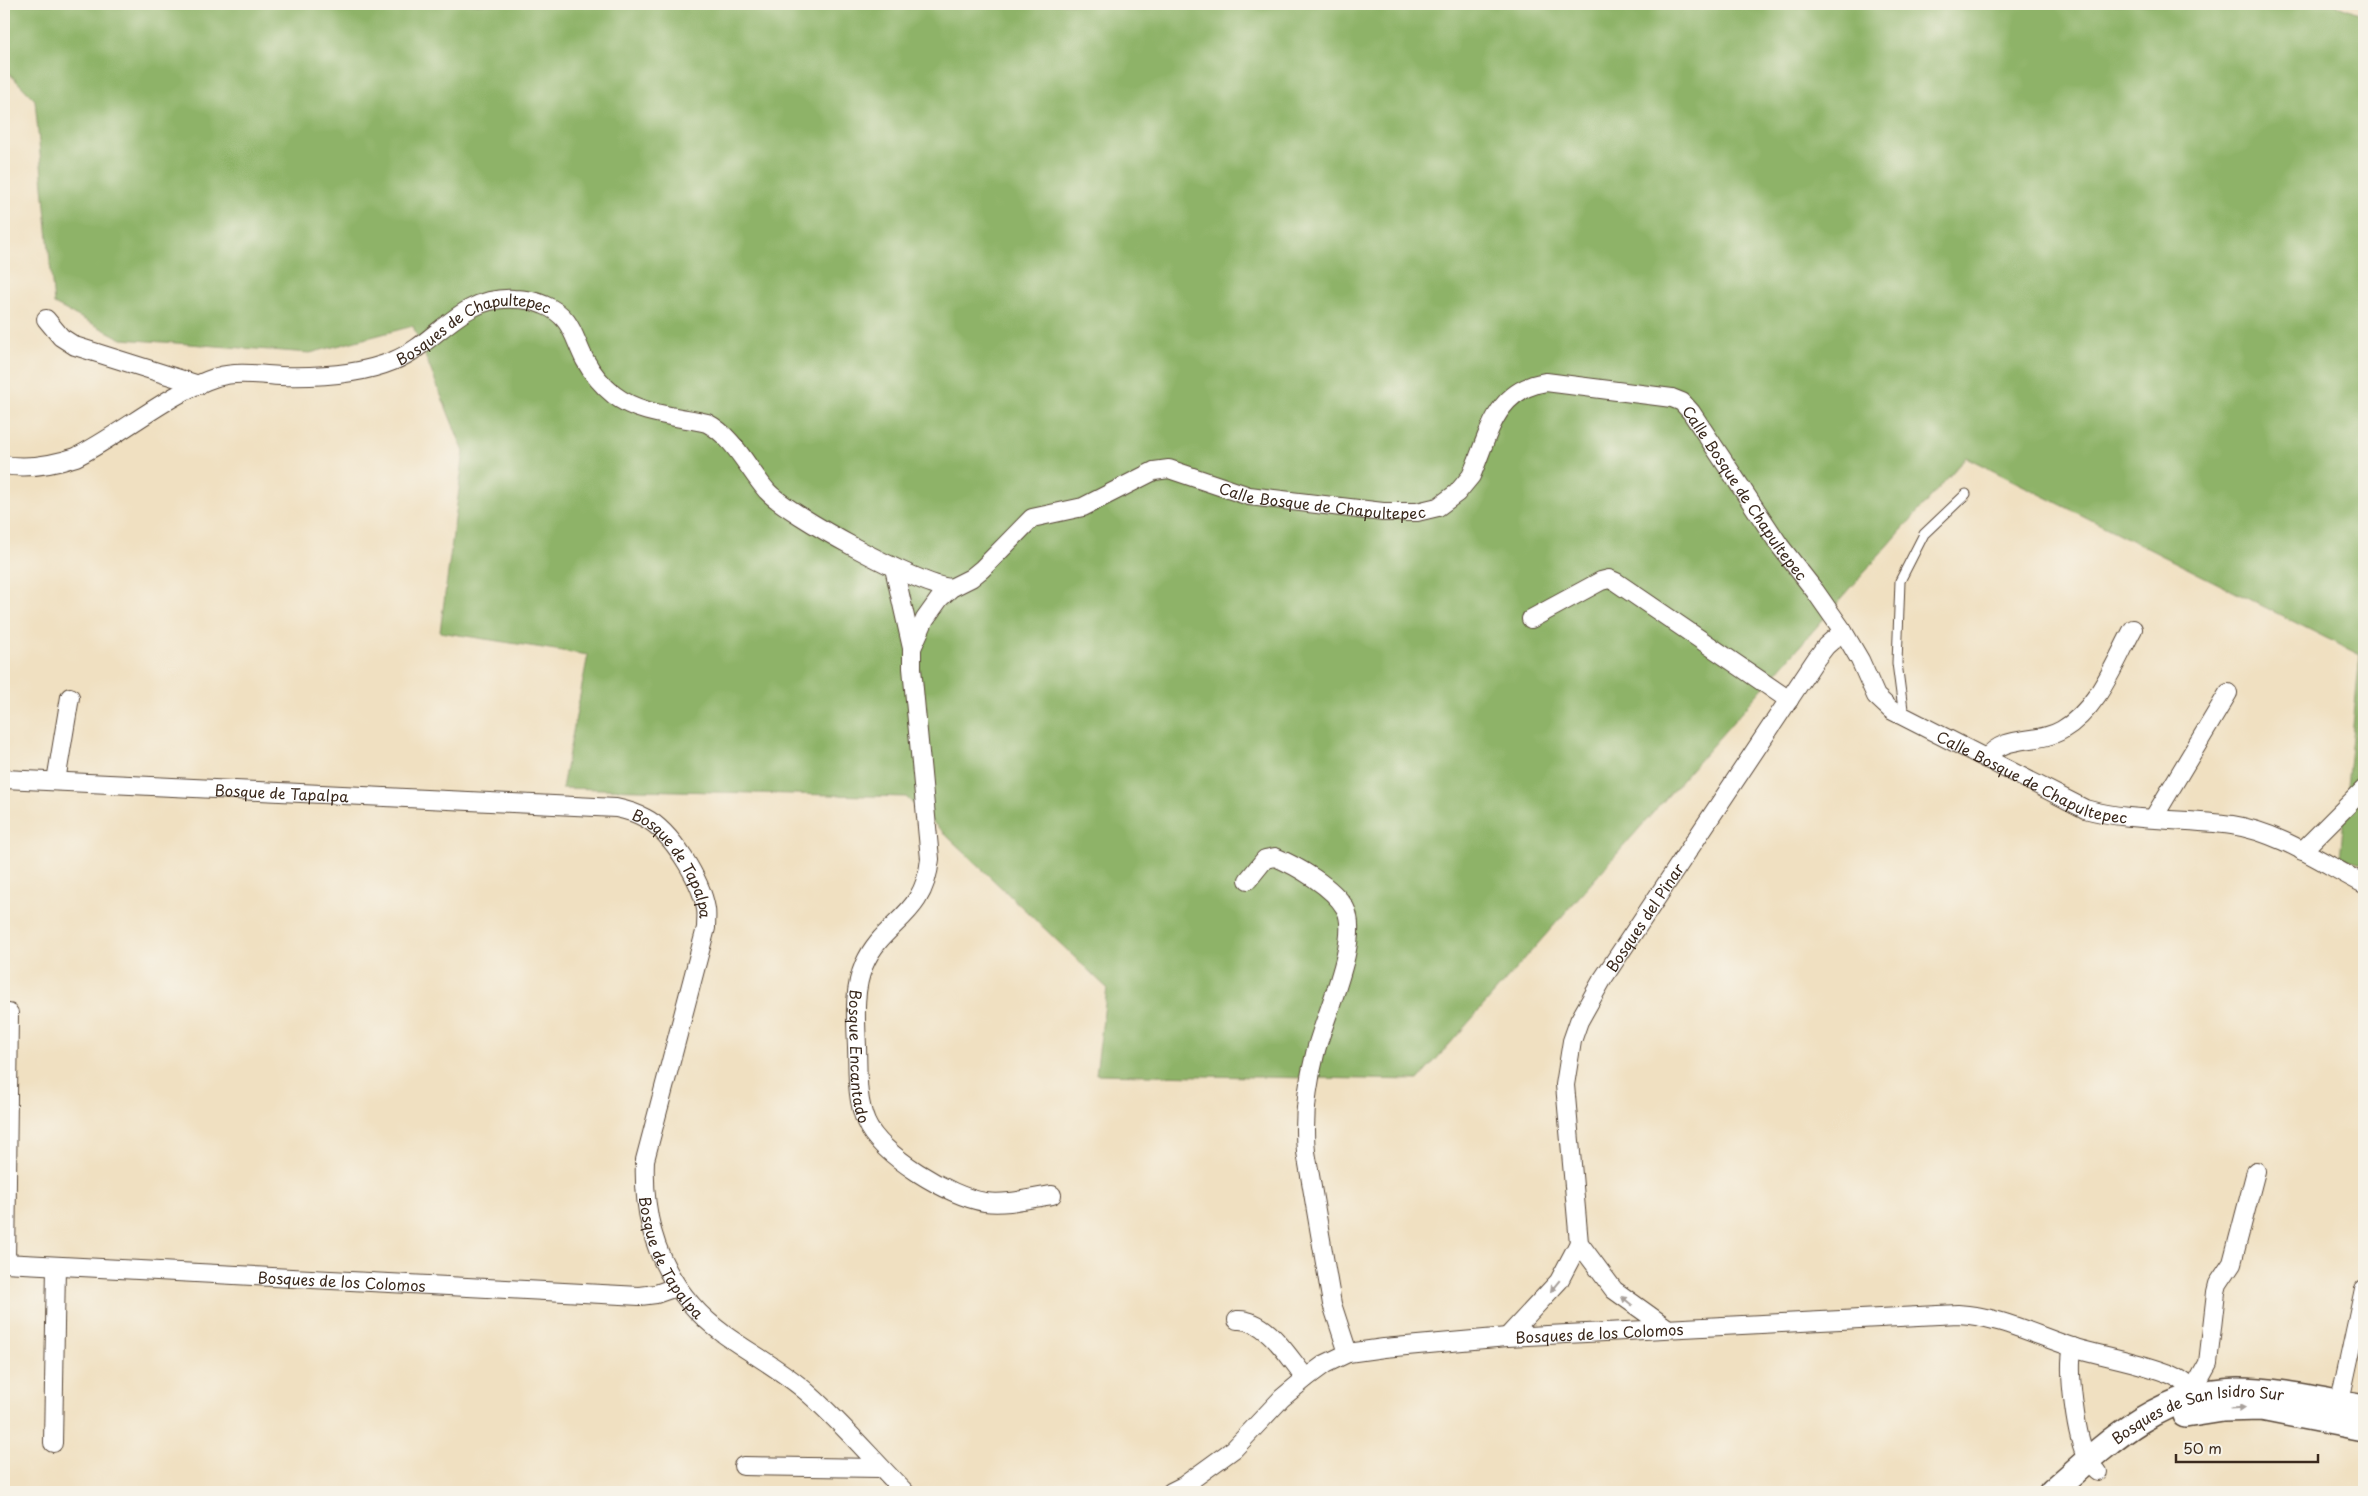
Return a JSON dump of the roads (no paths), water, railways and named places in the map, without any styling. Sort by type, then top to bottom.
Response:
[{"type":"main road","name":"Bosques de San Isidro Sur","points":[[2052,1492],[2153,1429],[2183,1416],[2201,1398],[2240,1407],[2337,1413],[2364,1408]]},
{"type":"main road","name":"Bosques de San Isidro Sur","points":[[2337,1413],[2364,1428]]},
{"type":"main road","name":"Bosques de San Isidro Sur","points":[[2075,1492],[2093,1466]]},
{"type":"street","name":"Bosques de Chapultepec","points":[[4,465],[35,466],[58,463],[76,457],[199,385],[219,377],[245,373],[312,376],[372,369],[395,360],[417,348],[462,312],[482,303],[505,299],[522,299],[544,305],[565,319],[590,369],[614,395],[642,409],[714,426],[726,436],[767,491],[785,507],[894,568],[938,586],[950,588]]},
{"type":"street","points":[[46,319],[61,337],[75,346],[199,385]]},
{"type":"street","name":"Calle Bosque de Chapultepec","points":[[950,588],[971,578],[982,569],[1032,518],[1083,507],[1145,474],[1162,469],[1175,471],[1249,496],[1384,512],[1417,512],[1438,507],[1457,493],[1471,476],[1492,423],[1503,406],[1512,396],[1526,387],[1546,382],[1672,398],[1682,402],[1691,412],[1780,546],[1819,596],[1860,660],[1876,696],[1884,705],[1904,718],[2085,809],[2111,815],[2234,826],[2267,835],[2364,884]]},
{"type":"street","name":"Bosque Encantado","points":[[894,568],[912,648],[912,668],[930,859],[928,873],[917,900],[907,914],[883,937],[864,964],[856,1006],[861,1104],[866,1122],[874,1135],[887,1149],[900,1160],[964,1197],[996,1203],[1052,1195]]},
{"type":"street","points":[[1531,619],[1601,581],[1609,579],[1624,587],[1789,700]]},
{"type":"street","points":[[912,648],[931,609],[950,588]]},
{"type":"street","points":[[1986,759],[2001,744],[2053,735],[2074,722],[2095,699],[2133,630]]},
{"type":"street","name":"Bosques del Pinar","points":[[1580,1244],[1565,1085],[1572,1041],[1579,1021],[1602,980],[1789,700],[1826,646],[1842,631]]},
{"type":"street","points":[[2154,818],[2228,693]]},
{"type":"street","points":[[56,781],[70,697]]},
{"type":"street","name":"Bosque de Tapalpa","points":[[4,779],[616,808],[639,815],[656,825],[682,856],[692,873],[706,910],[706,928],[645,1160],[644,1195],[649,1219],[665,1265],[676,1287],[692,1308],[724,1335],[809,1393],[905,1492]]},
{"type":"street","points":[[2302,851],[2364,789]]},
{"type":"street","points":[[1248,880],[1265,859],[1275,857],[1326,886],[1345,908],[1349,920],[1350,941],[1314,1054],[1304,1131],[1332,1304],[1348,1353]]},
{"type":"street","points":[[5,1263],[9,1013]]},
{"type":"street","points":[[2201,1398],[2208,1363],[2216,1292],[2218,1284],[2232,1263],[2256,1171]]},
{"type":"street","points":[[1507,1337],[1559,1281],[1580,1244],[1614,1290],[1667,1328]]},
{"type":"street","name":"Bosques de los Colomos","points":[[5,1263],[640,1296],[656,1294],[676,1287]]},
{"type":"street","points":[[53,1444],[56,1266]]},
{"type":"street","points":[[2337,1413],[2364,1289]]},
{"type":"street","name":"Bosques de los Colomos","points":[[1171,1492],[1183,1486],[1234,1449],[1282,1398],[1306,1378],[1325,1364],[1348,1353],[1507,1337],[1958,1314],[1993,1318],[2072,1346],[2172,1375],[2201,1398]]},
{"type":"street","points":[[1237,1320],[1247,1319],[1259,1324],[1306,1378]]},
{"type":"street","points":[[2072,1346],[2069,1363],[2079,1436],[2093,1466]]},
{"type":"street","points":[[743,1466],[880,1468]]},
{"type":"lane","points":[[1904,718],[1897,663],[1900,581],[1924,534],[1966,494]]}]
